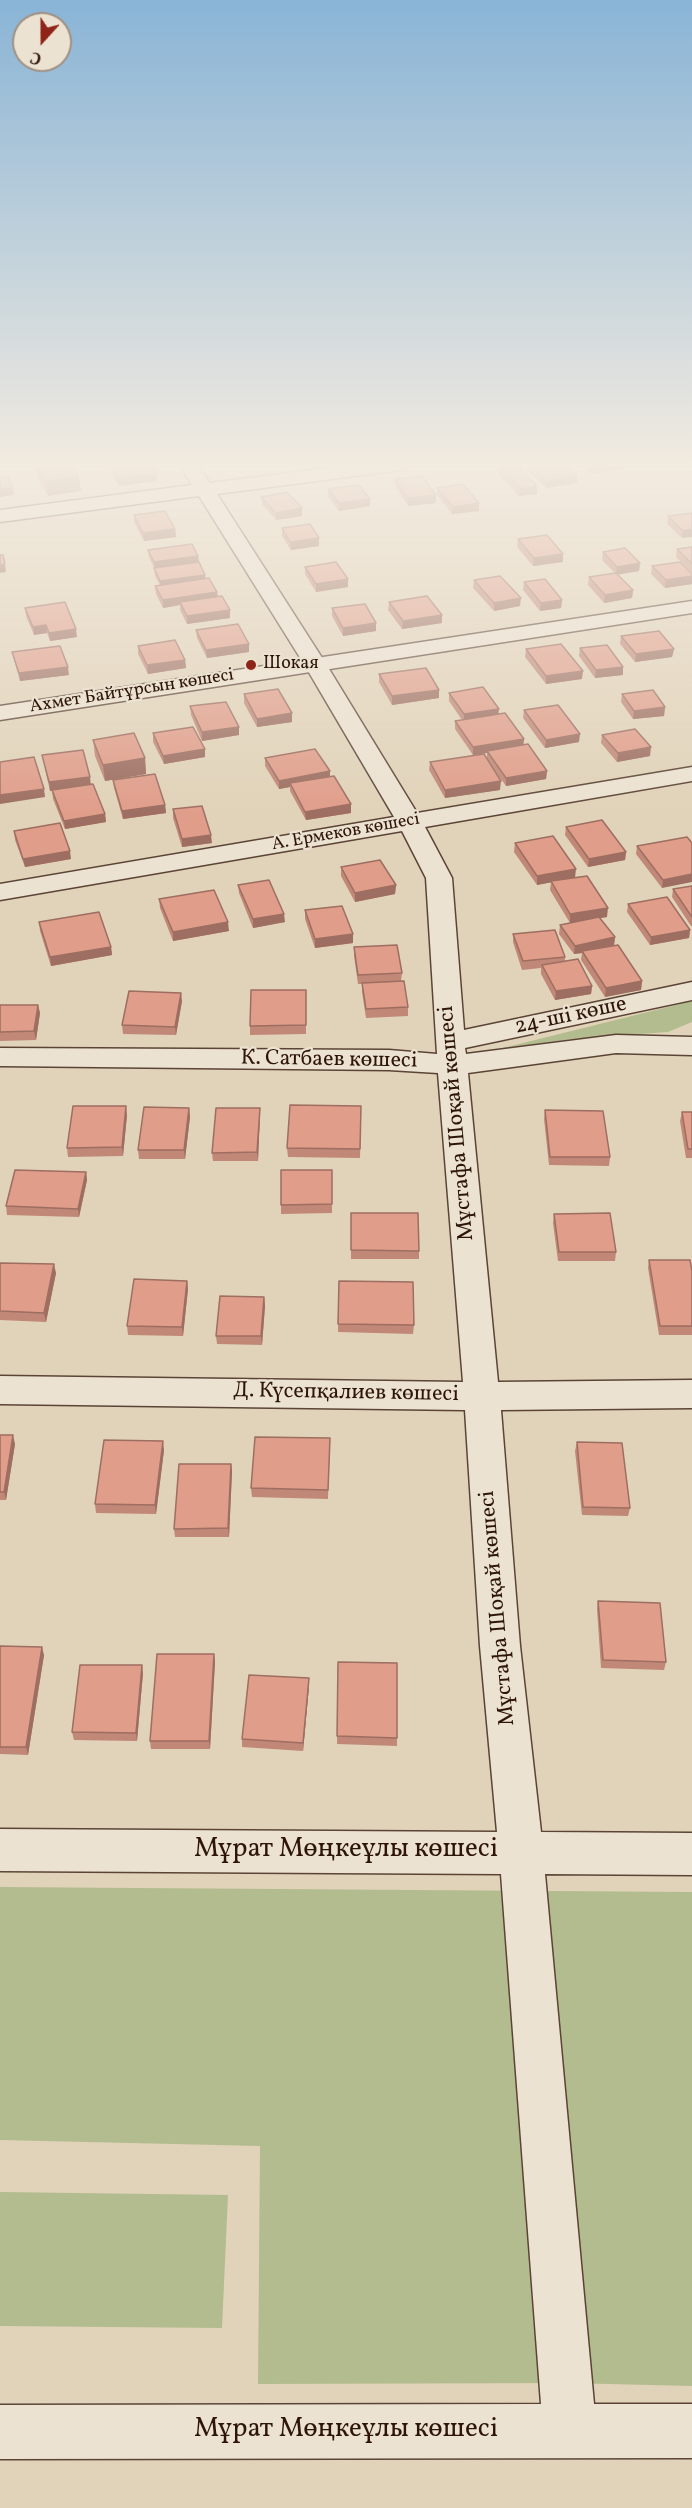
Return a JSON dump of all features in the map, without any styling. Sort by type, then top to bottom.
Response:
[{"type":"street","name":"Мұстафа Шоқай көшесі","points":[[262,581],[315,664],[410,822],[439,878],[451,1054],[482,1396],[500,1646],[521,1851],[570,2431]]},
{"type":"street","name":"Ахмет Байтұрсын көшесі","points":[[0,713],[692,607]]},
{"type":"street","name":"А. Ермеков көшесі","points":[[0,892],[692,774]]},
{"type":"street","name":"24-ші көше","points":[[451,1054],[692,992]]},
{"type":"street","name":"К. Сатбаев көшесі","points":[[0,1057],[389,1060],[616,1044],[692,1046]]},
{"type":"street","name":"Д. Күсепқалиев көшесі","points":[[0,1390],[482,1396],[692,1394]]},
{"type":"street","name":"Мұрат Мөңкеұлы көшесі","points":[[0,1850],[521,1851],[692,1854]]},
{"type":"street","name":"Мұрат Мөңкеұлы көшесі","points":[[0,2432],[692,2431]]},
{"type":"green space","points":[[692,1001],[692,1022],[668,1032],[571,1039],[499,1049]]},
{"type":"green space","points":[[0,1887],[692,1892],[692,2386],[566,2383],[258,2384],[260,2146],[0,2140]]},
{"type":"green space","points":[[0,2192],[228,2195],[222,2328],[0,2326]]},
{"type":"building","points":[[188,581],[211,581],[217,592],[163,600],[155,586]]},
{"type":"building","points":[[314,581],[335,581],[316,584]]},
{"type":"building","points":[[475,581],[505,581],[521,598],[494,603]]},
{"type":"building","points":[[547,581],[562,600],[541,603],[524,582]]},
{"type":"building","points":[[593,581],[624,581],[633,590],[605,595]]},
{"type":"building","points":[[222,596],[230,610],[187,616],[180,602]]},
{"type":"building","points":[[427,596],[442,615],[403,621],[389,602]]},
{"type":"building","points":[[65,602],[76,629],[49,633],[46,625],[33,627],[25,608]]},
{"type":"building","points":[[365,604],[376,623],[343,628],[332,608]]},
{"type":"building","points":[[238,624],[249,644],[206,650],[196,630]]},
{"type":"building","points":[[659,631],[674,649],[636,654],[621,636]]},
{"type":"building","points":[[175,640],[185,660],[147,665],[138,646]]},
{"type":"building","points":[[561,644],[583,671],[546,676],[526,649]]},
{"type":"building","points":[[607,645],[623,667],[596,670],[580,648]]},
{"type":"building","points":[[60,646],[68,667],[19,673],[12,652]]},
{"type":"building","points":[[426,668],[439,690],[392,696],[379,674]]},
{"type":"building","points":[[483,687],[499,709],[464,714],[449,693]]},
{"type":"building","points":[[278,689],[292,713],[257,719],[244,694]]},
{"type":"building","points":[[653,690],[665,707],[634,711],[622,694]]},
{"type":"building","points":[[226,702],[239,727],[202,732],[190,706]]},
{"type":"building","points":[[558,705],[580,734],[546,740],[524,710]]},
{"type":"building","points":[[505,713],[524,739],[473,747],[455,721]]},
{"type":"building","points":[[193,727],[205,749],[163,756],[153,733]]},
{"type":"building","points":[[635,729],[651,747],[618,753],[602,735]]},
{"type":"building","points":[[134,733],[145,758],[103,765],[93,740]]},
{"type":"building","points":[[528,744],[547,771],[506,778],[487,751]]},
{"type":"building","points":[[315,749],[330,771],[279,781],[265,758]]},
{"type":"building","points":[[83,750],[90,777],[49,782],[42,755]]},
{"type":"building","points":[[484,754],[501,781],[445,790],[430,762]]},
{"type":"building","points":[[34,757],[44,789],[0,795],[0,762]]},
{"type":"building","points":[[155,774],[165,805],[122,811],[113,780]]},
{"type":"building","points":[[334,776],[351,804],[305,812],[290,783]]},
{"type":"building","points":[[93,784],[105,814],[64,821],[52,790]]},
{"type":"building","points":[[202,806],[211,835],[182,839],[173,809]]},
{"type":"building","points":[[602,820],[626,852],[589,859],[566,827]]},
{"type":"building","points":[[60,823],[70,851],[23,859],[14,831]]},
{"type":"building","points":[[553,836],[576,869],[537,876],[515,843]]},
{"type":"building","points":[[687,837],[692,843],[692,874],[663,880],[637,846]]},
{"type":"building","points":[[380,860],[396,885],[355,893],[341,867]]},
{"type":"building","points":[[587,876],[608,908],[570,914],[551,881]]},
{"type":"building","points":[[269,880],[284,914],[253,919],[238,885]]},
{"type":"building","points":[[692,886],[692,917],[673,889]]},
{"type":"building","points":[[214,890],[228,922],[173,932],[159,899]]},
{"type":"building","points":[[667,897],[690,930],[651,937],[628,904]]},
{"type":"building","points":[[342,906],[353,934],[315,939],[305,910]]},
{"type":"building","points":[[99,912],[111,947],[50,957],[39,922]]},
{"type":"building","points":[[599,917],[615,937],[575,946],[560,925]]},
{"type":"building","points":[[555,930],[565,957],[523,961],[513,934]]},
{"type":"building","points":[[397,945],[402,973],[358,975],[354,947]]},
{"type":"building","points":[[618,945],[642,981],[606,988],[582,951]]},
{"type":"building","points":[[578,959],[592,986],[556,991],[542,965]]},
{"type":"building","points":[[404,981],[408,1007],[366,1009],[362,983]]},
{"type":"building","points":[[251,990],[306,990],[306,1025],[250,1026]]},
{"type":"building","points":[[129,991],[181,993],[175,1027],[122,1025]]},
{"type":"building","points":[[0,1005],[38,1005],[34,1031],[0,1032]]},
{"type":"building","points":[[290,1105],[361,1106],[360,1149],[287,1148]]},
{"type":"building","points":[[73,1106],[126,1106],[122,1147],[67,1148]]},
{"type":"building","points":[[144,1107],[189,1108],[184,1150],[138,1150]]},
{"type":"building","points":[[216,1108],[260,1108],[257,1152],[212,1153]]},
{"type":"building","points":[[545,1110],[603,1111],[610,1157],[550,1157]]},
{"type":"building","points":[[682,1112],[692,1112],[692,1149],[688,1149]]},
{"type":"building","points":[[15,1170],[86,1172],[78,1209],[6,1206]]},
{"type":"building","points":[[281,1170],[332,1170],[332,1204],[281,1205]]},
{"type":"building","points":[[351,1213],[418,1213],[419,1251],[351,1250]]},
{"type":"building","points":[[610,1213],[616,1252],[559,1252],[554,1214]]},
{"type":"building","points":[[649,1260],[690,1260],[692,1326],[660,1326]]},
{"type":"building","points":[[0,1263],[54,1264],[44,1313],[0,1311]]},
{"type":"building","points":[[134,1279],[187,1281],[182,1327],[127,1326]]},
{"type":"building","points":[[339,1281],[413,1282],[414,1325],[338,1324]]},
{"type":"building","points":[[220,1296],[264,1297],[261,1336],[216,1336]]},
{"type":"building","points":[[0,1435],[13,1435],[4,1492],[0,1492]]},
{"type":"building","points":[[255,1437],[330,1438],[328,1490],[251,1488]]},
{"type":"building","points":[[104,1440],[163,1441],[155,1505],[95,1504]]},
{"type":"building","points":[[577,1442],[622,1443],[630,1508],[583,1507]]},
{"type":"building","points":[[179,1464],[231,1464],[228,1528],[174,1529]]},
{"type":"building","points":[[598,1601],[660,1603],[666,1662],[603,1660]]},
{"type":"building","points":[[0,1646],[42,1647],[26,1747],[0,1747]]},
{"type":"building","points":[[157,1654],[214,1654],[209,1741],[150,1741]]},
{"type":"building","points":[[338,1662],[397,1663],[397,1738],[337,1736]]},
{"type":"building","points":[[80,1665],[142,1665],[136,1733],[72,1732]]},
{"type":"building","points":[[249,1675],[309,1678],[303,1743],[242,1739]]},
{"type":"place","name":"Шокая","points":[[251,665]]}]
